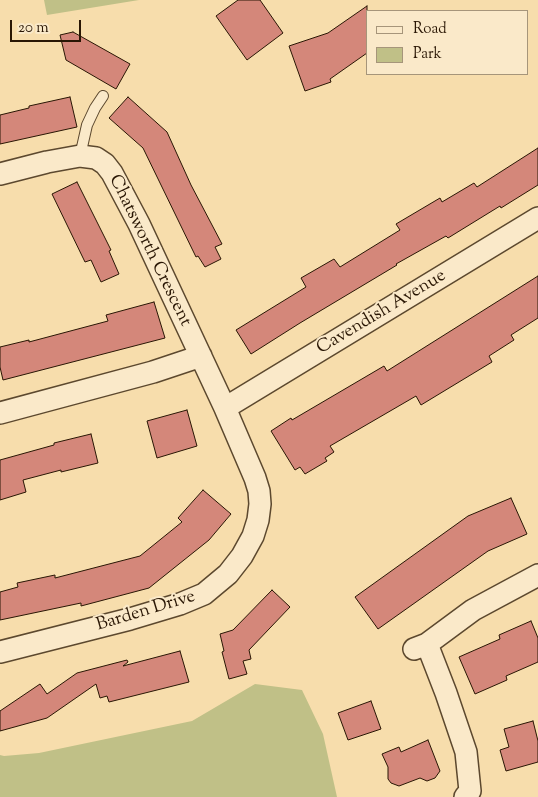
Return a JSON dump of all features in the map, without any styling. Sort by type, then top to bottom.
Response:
[{"type":"street","name":"Chatsworth Crescent","points":[[0,174],[80,156],[96,158],[105,164],[112,173],[139,224],[201,356]]},
{"type":"street","name":"Cavendish Avenue","points":[[225,408],[538,218]]},
{"type":"street","name":"Barden Drive","points":[[0,652],[130,619],[186,602],[204,594],[228,574],[242,556],[253,536],[258,520],[259,491],[225,408],[201,356]]},
{"type":"street","points":[[0,413],[135,377],[201,356]]},
{"type":"street","points":[[465,797],[470,791],[466,752],[446,692],[420,647],[473,610],[538,575]]},
{"type":"lane","points":[[80,156],[87,125],[103,96]]},
{"type":"green space","points":[[44,0],[139,0],[47,15]]},
{"type":"green space","points":[[255,684],[302,690],[323,734],[337,797],[0,797],[0,755],[39,753],[192,721]]},
{"type":"building","points":[[238,0],[260,0],[283,33],[247,60],[216,16]]},
{"type":"building","points":[[367,6],[366,54],[330,79],[331,82],[305,91],[289,46],[328,33]]},
{"type":"building","points":[[73,32],[130,64],[116,89],[66,60],[60,35]]},
{"type":"building","points":[[70,97],[77,127],[0,144],[0,115]]},
{"type":"building","points":[[128,97],[167,132],[191,185],[222,244],[215,247],[221,259],[205,267],[198,256],[196,257],[143,148],[109,118]]},
{"type":"building","points":[[538,148],[538,185],[448,238],[446,236],[396,264],[251,354],[236,330],[306,287],[301,278],[334,259],[340,267],[400,230],[396,224],[440,198],[442,202],[474,183],[477,187]]},
{"type":"building","points":[[77,182],[111,250],[109,251],[119,274],[101,282],[91,260],[85,262],[52,194]]},
{"type":"building","points":[[538,276],[538,318],[511,335],[514,340],[489,356],[492,362],[421,405],[416,396],[330,446],[334,452],[325,458],[327,461],[305,474],[300,467],[295,470],[271,431],[384,366],[387,371]]},
{"type":"building","points":[[154,302],[165,338],[3,380],[0,367],[0,347],[29,340],[29,342],[108,321],[106,315]]},
{"type":"building","points":[[187,410],[197,446],[157,458],[147,421]]},
{"type":"building","points":[[91,434],[98,463],[23,480],[26,492],[0,500],[0,460],[54,445],[54,443]]},
{"type":"building","points":[[203,490],[231,514],[209,540],[149,588],[81,606],[81,603],[0,620],[0,592],[18,587],[17,583],[55,575],[55,578],[140,556],[182,522],[178,518]]},
{"type":"building","points":[[511,498],[527,534],[488,551],[378,629],[355,597],[468,516]]},
{"type":"building","points":[[272,590],[290,607],[249,650],[251,659],[243,661],[247,674],[229,679],[222,652],[224,651],[220,634],[233,630]]},
{"type":"building","points":[[531,621],[538,638],[538,662],[506,676],[507,680],[475,694],[459,657],[500,639],[499,635]]},
{"type":"building","points":[[180,651],[189,682],[109,702],[107,696],[100,698],[96,684],[47,718],[0,731],[0,711],[40,684],[47,694],[77,673],[127,660],[128,662],[123,666]]},
{"type":"building","points":[[371,701],[381,729],[348,740],[338,713]]},
{"type":"building","points":[[533,721],[538,741],[538,762],[506,771],[500,750],[509,747],[504,729]]},
{"type":"building","points":[[428,740],[440,771],[435,778],[427,781],[420,778],[399,786],[391,783],[388,779],[388,767],[382,754],[399,747],[401,752]]}]
